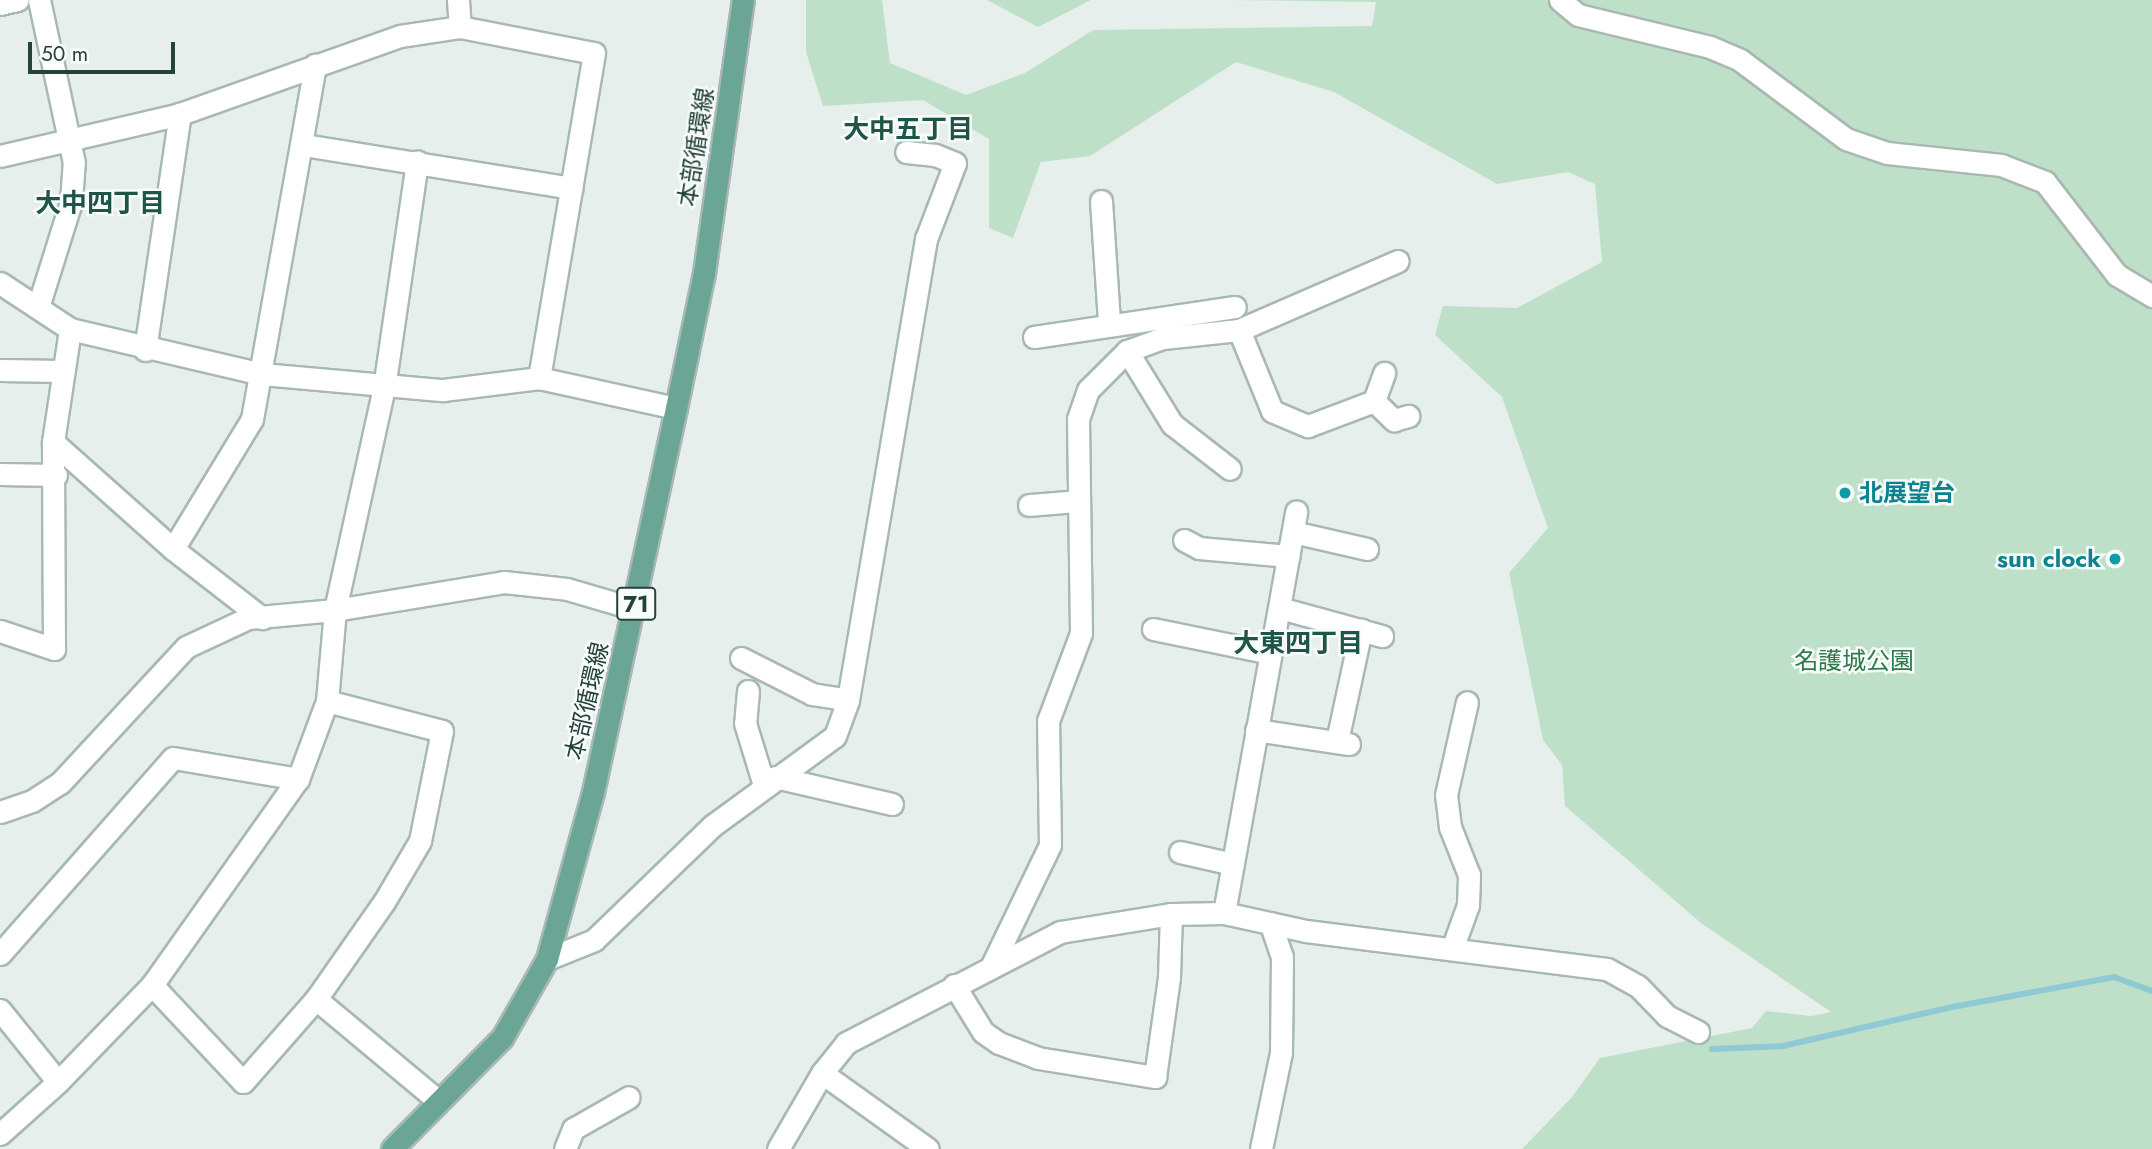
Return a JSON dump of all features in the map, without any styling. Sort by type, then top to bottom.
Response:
[{"type":"main road","name":"本部循環線","points":[[392,1149],[436,1099],[470,1075],[502,1038],[547,959],[593,792],[635,609],[704,273],[743,0]]},
{"type":"street","points":[[0,4],[18,0]]},
{"type":"street","points":[[38,307],[71,202],[74,163],[66,142],[39,0]]},
{"type":"street","points":[[458,0],[460,27]]},
{"type":"street","points":[[1560,0],[1578,15],[1710,47],[1740,60],[1846,139],[1886,153],[2001,165],[2045,182],[2117,275],[2152,296]]},
{"type":"street","points":[[0,156],[180,114],[400,36],[460,27],[594,53],[539,378]]},
{"type":"street","points":[[173,549],[251,419],[262,374],[315,65]]},
{"type":"street","points":[[145,349],[180,114]]},
{"type":"street","points":[[303,145],[417,161],[572,188]]},
{"type":"street","points":[[547,959],[594,940],[712,826],[835,736],[848,700],[926,239],[955,163],[935,155],[906,152]]},
{"type":"street","points":[[0,1134],[58,1082],[152,985],[298,779],[327,701],[335,610],[384,388],[417,161]]},
{"type":"street","points":[[1101,201],[1109,323]]},
{"type":"street","points":[[992,965],[1050,845],[1048,721],[1081,633],[1078,419],[1088,390],[1127,351],[1174,337],[1239,330],[1398,261]]},
{"type":"street","points":[[0,284],[70,329],[145,349],[262,374],[384,388],[443,390],[539,378],[676,408]]},
{"type":"street","points":[[1034,337],[1171,308],[1235,307]]},
{"type":"street","points":[[1171,308],[1174,337]]},
{"type":"street","points":[[0,631],[54,649],[57,475],[53,442],[70,329]]},
{"type":"street","points":[[1239,330],[1272,411],[1308,426],[1374,401],[1384,373]]},
{"type":"street","points":[[1127,351],[1171,424],[1230,468]]},
{"type":"street","points":[[0,370],[62,371]]},
{"type":"street","points":[[1374,401],[1394,420],[1408,415]]},
{"type":"street","points":[[53,442],[173,549],[261,618]]},
{"type":"street","points":[[0,474],[57,475]]},
{"type":"street","points":[[1029,505],[1078,501]]},
{"type":"street","points":[[1224,914],[1295,521],[1367,549]]},
{"type":"street","points":[[1184,540],[1199,548],[1289,556]]},
{"type":"street","points":[[0,812],[32,801],[60,783],[186,647],[248,618],[335,610],[504,582],[567,589],[635,609]]},
{"type":"street","points":[[1280,608],[1382,636]]},
{"type":"street","points":[[1153,629],[1271,653]]},
{"type":"street","points":[[1256,730],[1344,743],[1361,630]]},
{"type":"street","points":[[741,657],[812,694],[848,700]]},
{"type":"street","points":[[748,691],[745,723],[770,781]]},
{"type":"street","points":[[152,985],[243,1082],[316,999],[420,841],[442,730],[327,701]]},
{"type":"street","points":[[1452,950],[1468,905],[1469,875],[1450,827],[1446,795],[1467,702]]},
{"type":"street","points":[[0,954],[173,758],[298,779]]},
{"type":"street","points":[[770,781],[892,804]]},
{"type":"street","points":[[1180,852],[1233,864]]},
{"type":"street","points":[[954,985],[983,1032],[999,1043],[1038,1058],[1155,1077],[1169,977],[1171,914]]},
{"type":"street","points":[[778,1149],[822,1073],[846,1043],[1060,932],[1171,914],[1224,914],[1452,950],[1607,969],[1638,986],[1667,1016],[1698,1032]]},
{"type":"street","points":[[1261,1149],[1281,1052],[1282,957],[1270,923]]},
{"type":"street","points":[[316,999],[436,1099]]},
{"type":"street","points":[[0,1010],[58,1082]]},
{"type":"street","points":[[822,1073],[928,1149]]},
{"type":"street","points":[[565,1149],[573,1129],[629,1097]]},
{"type":"green space","name":"名護城公園","points":[[806,0],[882,0],[890,63],[966,95],[1025,73],[1093,30],[1372,26],[1376,2],[1226,0],[2152,0],[2152,1149],[1522,1149],[1572,1097],[1600,1058],[1752,1028],[1766,1011],[1811,1016],[1831,1012],[1701,923],[1565,806],[1562,765],[1543,740],[1509,573],[1548,528],[1502,397],[1435,335],[1443,306],[1517,308],[1602,262],[1595,184],[1568,172],[1497,184],[1334,92],[1236,62],[1090,156],[1041,162],[1013,238],[989,228],[989,139],[923,100],[823,106],[806,52]]},
{"type":"green space","points":[[987,0],[1091,0],[1038,27]]},
{"type":"waterway","points":[[1712,1049],[1783,1046],[1947,1008],[2114,977],[2152,991]]},
{"type":"place","name":"北展望台","points":[[1845,493]]},
{"type":"place","name":"sun clock","points":[[2115,559]]},
{"type":"district","name":"大中五丁目","points":[[908,130]]},
{"type":"district","name":"大中四丁目","points":[[100,204]]},
{"type":"district","name":"大東四丁目","points":[[1298,644]]}]
